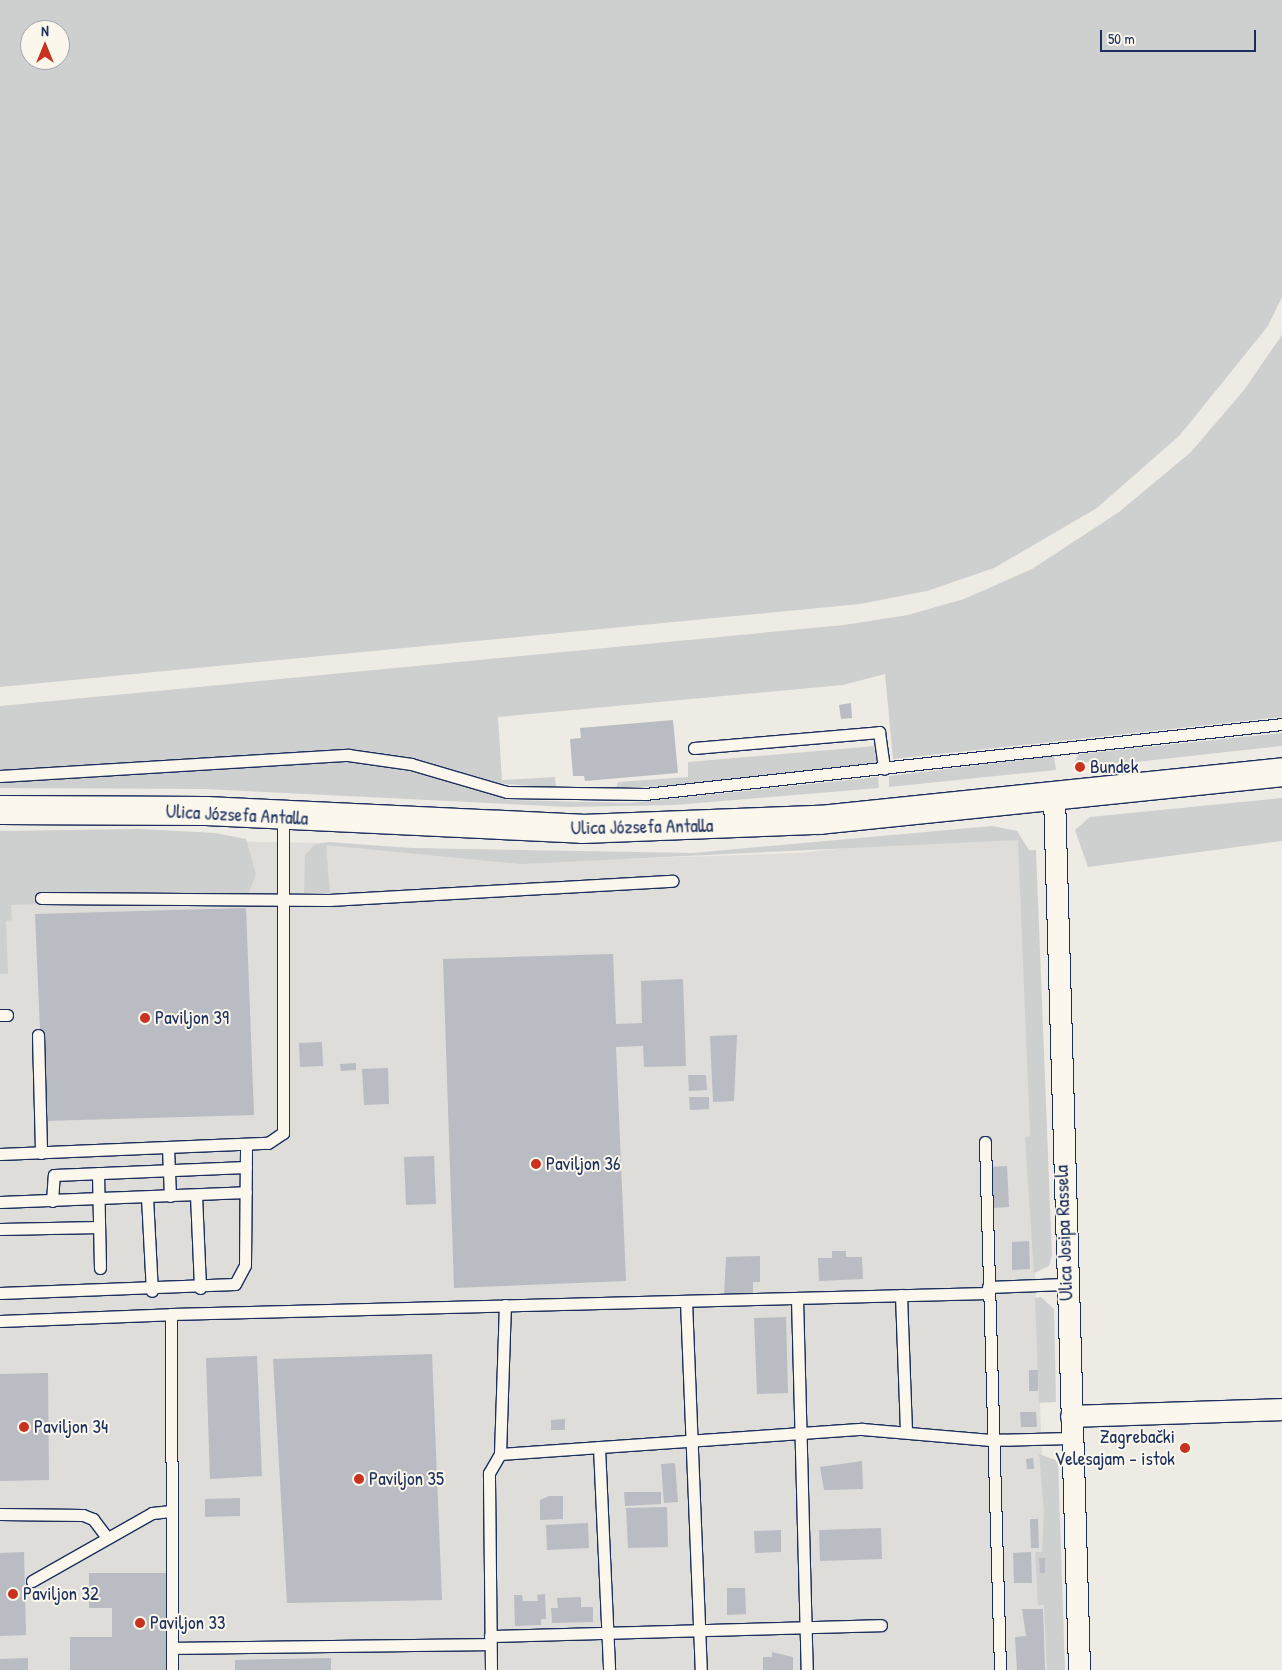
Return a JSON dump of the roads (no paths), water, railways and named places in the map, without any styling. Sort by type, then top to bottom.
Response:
[{"type":"street","name":"Ulica Józsefa Antalla","points":[[0,810],[283,815],[582,829],[820,820],[1282,772]]},
{"type":"street","name":"Ulica Josipa Rassela","points":[[1054,796],[1064,1284],[1071,1416],[1070,1438],[1079,1670]]},
{"type":"street","points":[[1071,1416],[1282,1408]]},
{"type":"lane","points":[[0,776],[348,754],[411,764],[508,792],[645,794],[1282,724]]},
{"type":"lane","points":[[694,748],[879,732],[884,769]]},
{"type":"lane","points":[[0,1154],[246,1145],[268,1143],[283,1133],[285,898],[283,815]]},
{"type":"lane","points":[[41,898],[285,898],[329,900],[672,881]]},
{"type":"lane","points":[[38,1035],[41,1153]]},
{"type":"lane","points":[[985,1142],[1000,1670]]},
{"type":"lane","points":[[0,1293],[152,1290],[235,1284],[240,1279],[245,1265],[246,1145]]},
{"type":"lane","points":[[168,1148],[170,1196]]},
{"type":"lane","points":[[52,1201],[52,1176],[246,1167]]},
{"type":"lane","points":[[98,1173],[100,1268]]},
{"type":"lane","points":[[0,1202],[246,1192]]},
{"type":"lane","points":[[196,1195],[200,1288]]},
{"type":"lane","points":[[147,1197],[152,1290]]},
{"type":"lane","points":[[0,1229],[99,1227]]},
{"type":"lane","points":[[0,1321],[171,1314],[901,1295],[1064,1284]]},
{"type":"lane","points":[[901,1295],[906,1432]]},
{"type":"lane","points":[[797,1298],[804,1433],[807,1670]]},
{"type":"lane","points":[[686,1301],[701,1670]]},
{"type":"lane","points":[[491,1670],[489,1473],[500,1454],[505,1306]]},
{"type":"lane","points":[[171,1314],[172,1670]]},
{"type":"lane","points":[[500,1454],[862,1429],[992,1440],[1070,1438]]},
{"type":"lane","points":[[599,1447],[609,1670]]},
{"type":"lane","points":[[32,1580],[106,1536],[152,1513],[171,1511]]},
{"type":"lane","points":[[0,1514],[83,1515],[93,1520],[106,1536]]},
{"type":"lane","points":[[172,1648],[490,1640],[806,1624],[881,1625]]},
{"type":"place","name":"Bundek","points":[[1080,767]]},
{"type":"place","name":"Paviljon 39","points":[[145,1018]]},
{"type":"place","name":"Paviljon 36","points":[[536,1164]]},
{"type":"place","name":"Paviljon 34","points":[[24,1427]]},
{"type":"place","name":"Zagrebački Velesajam - istok","points":[[1185,1448]]},
{"type":"place","name":"Paviljon 35","points":[[359,1479]]},
{"type":"place","name":"Paviljon 32","points":[[13,1594]]},
{"type":"place","name":"Paviljon 33","points":[[140,1623]]}]
